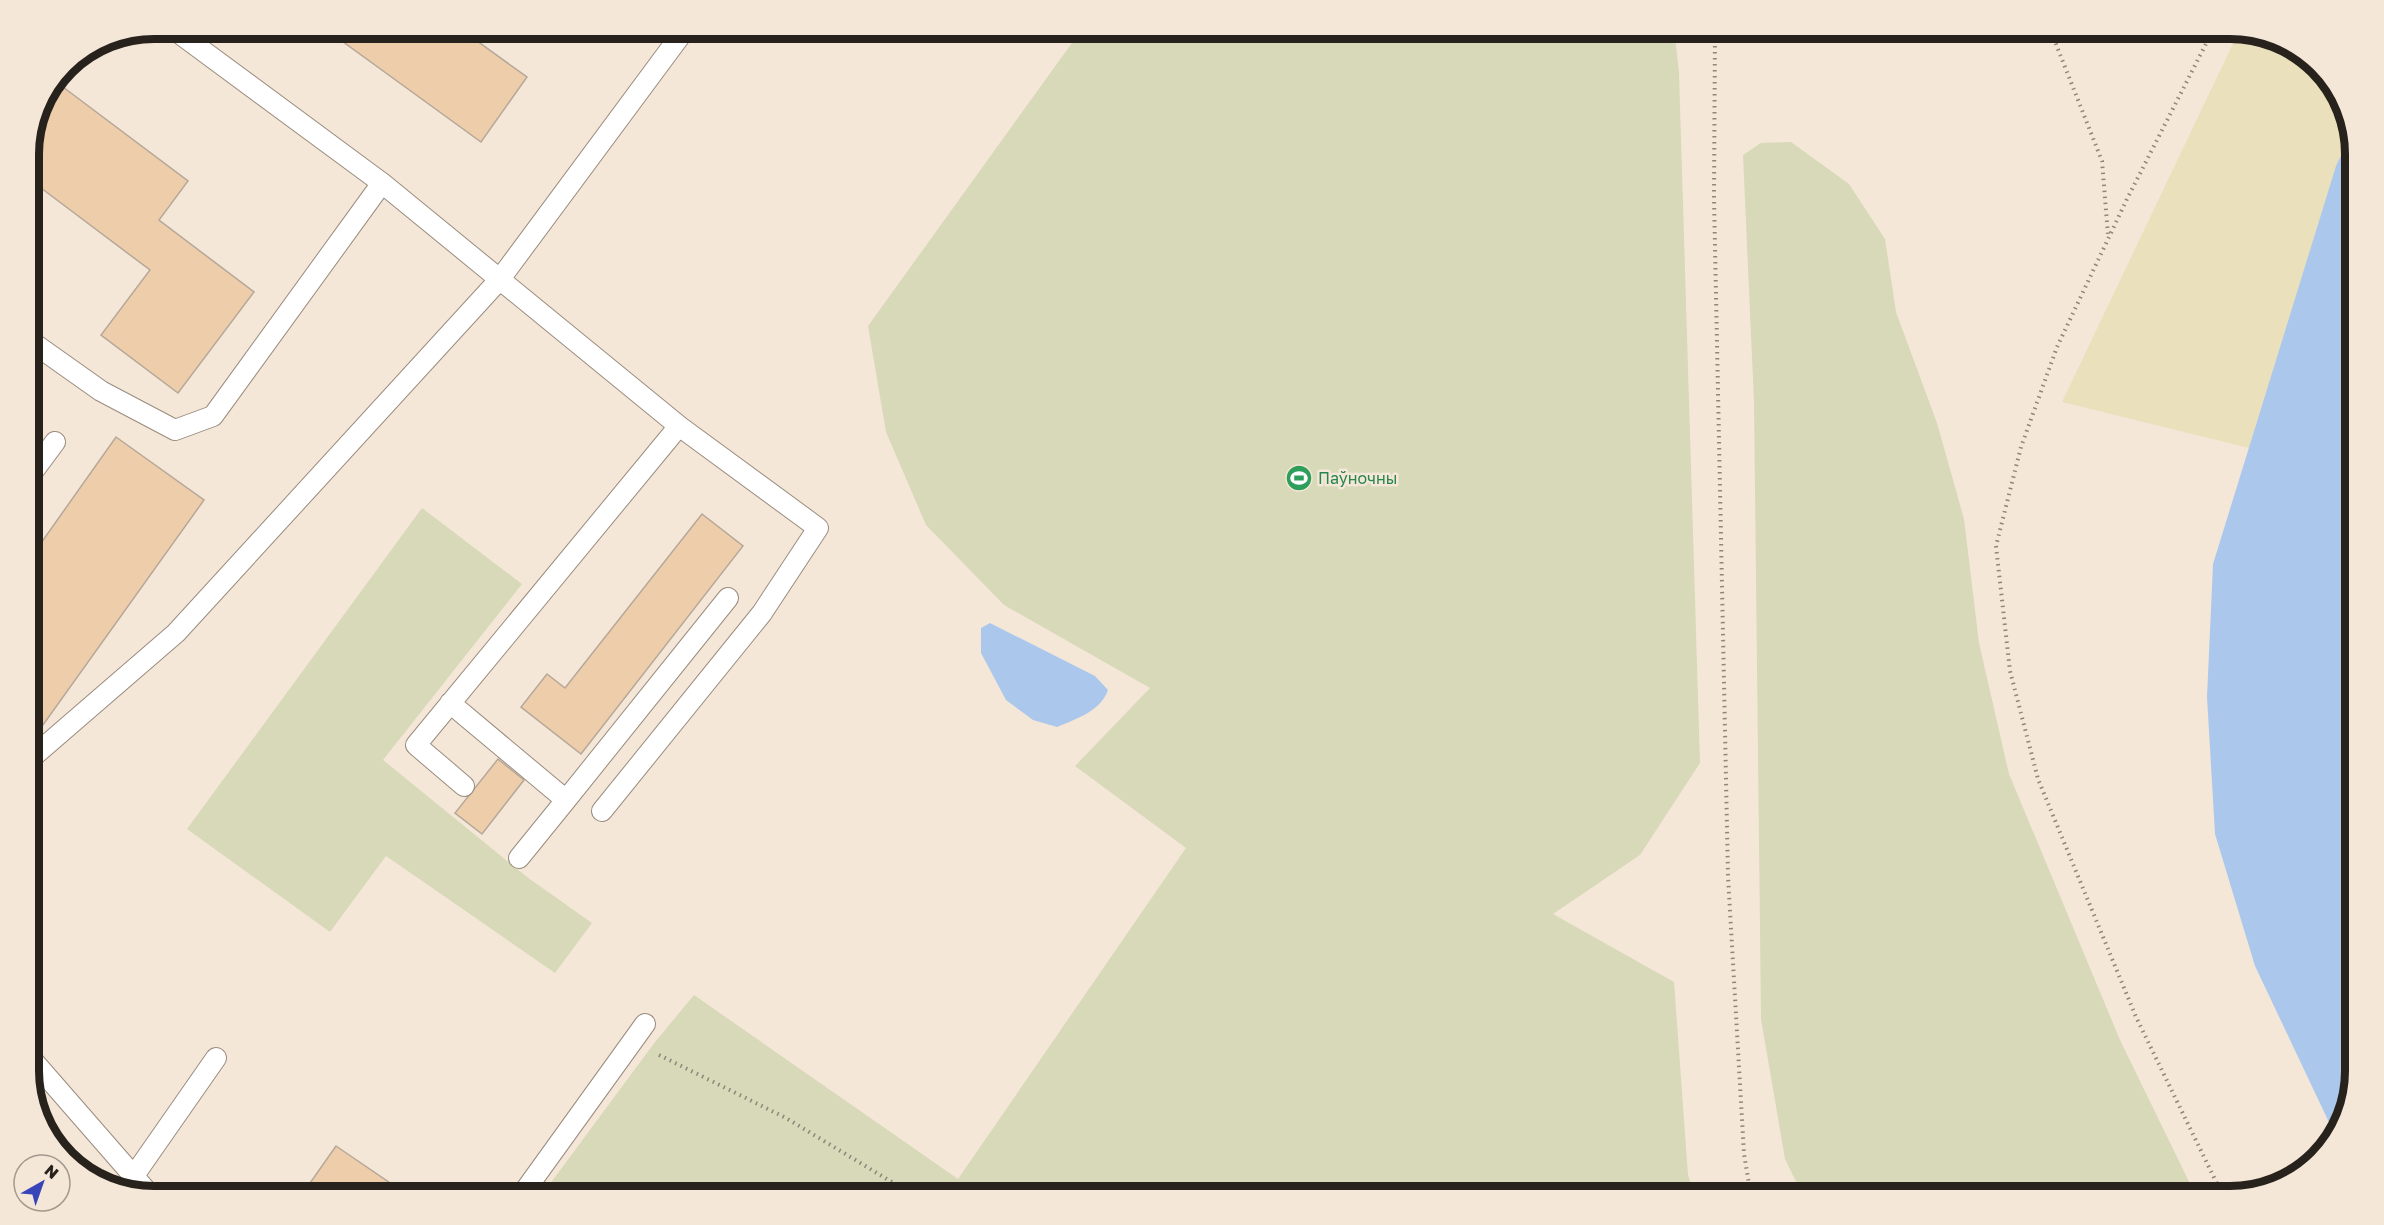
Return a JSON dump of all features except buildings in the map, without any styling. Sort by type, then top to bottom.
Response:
[{"type":"lane","points":[[187,39],[382,183],[679,426],[818,528],[762,613],[602,811]]},
{"type":"lane","points":[[39,751],[176,633],[500,279],[678,39]]},
{"type":"lane","points":[[39,347],[101,391],[175,430],[213,416],[382,183]]},
{"type":"lane","points":[[464,786],[416,745],[679,426]]},
{"type":"lane","points":[[39,464],[55,442]]},
{"type":"lane","points":[[519,858],[728,598]]},
{"type":"lane","points":[[450,703],[566,800]]},
{"type":"lane","points":[[529,1186],[645,1024]]},
{"type":"lane","points":[[133,1177],[216,1058]]},
{"type":"lane","points":[[39,1068],[141,1185]]},
{"type":"path","points":[[1715,39],[1714,198],[1728,876],[1744,1154],[1749,1186]]},
{"type":"path","points":[[2054,39],[2102,160],[2108,238]]},
{"type":"path","points":[[2208,39],[2108,238],[2057,347],[2021,447],[1995,546],[2010,671],[2038,779],[2136,1017],[2218,1186]]},
{"type":"path","points":[[631,1043],[676,1062],[786,1118],[900,1186]]},
{"type":"green space","name":"Паўночны","points":[[1075,39],[1675,39],[1679,72],[1700,763],[1640,855],[1553,914],[1674,982],[1688,1175],[1692,1186],[548,1186],[655,1042],[694,995],[958,1179],[1186,848],[1075,766],[1150,688],[1004,605],[926,525],[886,432],[868,326]]},
{"type":"green space","points":[[1791,142],[1849,184],[1885,239],[1896,312],[1937,423],[1964,519],[1979,643],[2009,774],[2120,1040],[2191,1186],[1798,1186],[1785,1159],[1761,1019],[1754,402],[1743,155],[1761,143]]},
{"type":"green space","points":[[422,508],[522,584],[383,760],[527,877],[592,923],[555,973],[386,856],[330,932],[187,829]]},
{"type":"sand","points":[[2235,39],[2267,45],[2294,58],[2317,78],[2326,90],[2339,117],[2345,147],[2336,167],[2249,448],[2062,402]]},
{"type":"water","points":[[2345,147],[2345,1071],[2341,1101],[2331,1126],[2255,966],[2215,834],[2207,697],[2213,564],[2336,166]]},
{"type":"water","points":[[990,623],[1095,676],[1108,690],[1105,697],[1094,709],[1057,727],[1033,720],[1006,700],[981,653],[981,628]]},
{"type":"place","name":"Паўночны","points":[[1299,478]]}]
